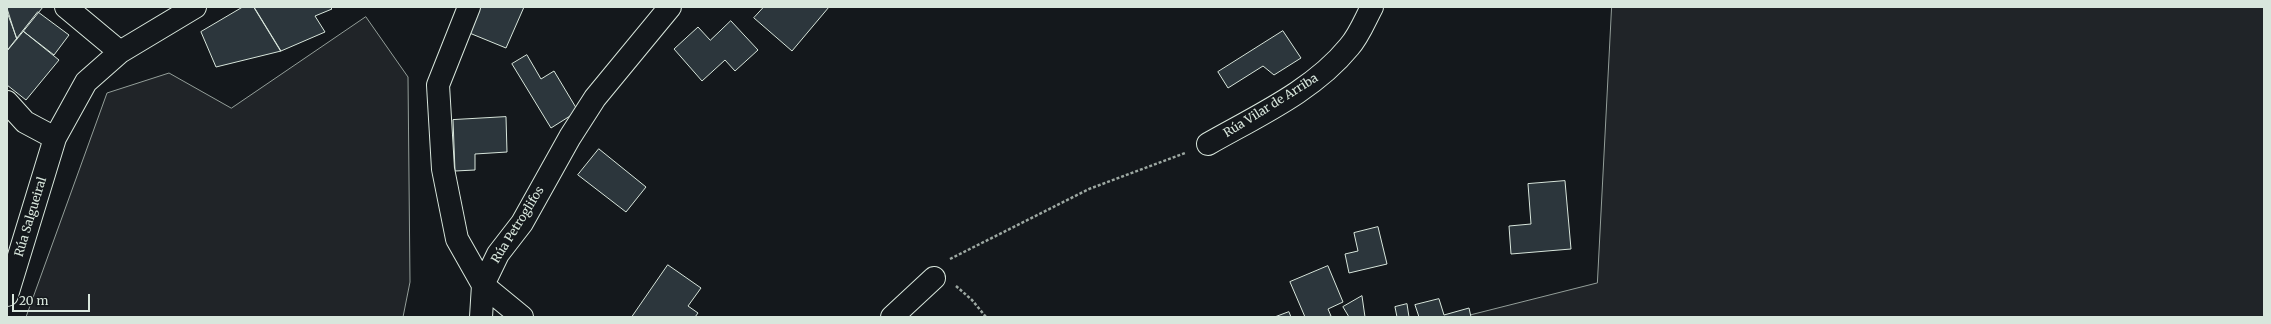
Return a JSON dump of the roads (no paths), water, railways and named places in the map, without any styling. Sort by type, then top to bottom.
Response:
[{"type":"street","points":[[66,7],[120,52]]},
{"type":"street","name":"Rúa Salgueiral","points":[[7,295],[55,138],[86,82],[120,52],[195,7]]},
{"type":"street","name":"Rúa Petroglifos","points":[[469,7],[438,85],[443,169],[457,239],[483,285]]},
{"type":"street","name":"Rúa Petroglifos","points":[[483,285],[498,254],[522,223],[570,137],[595,98],[670,7]]},
{"type":"street","name":"Rúa Vilar de Arriba","points":[[1208,144],[1286,99],[1318,78],[1350,47],[1372,7]]},
{"type":"street","points":[[7,102],[25,122],[55,138]]},
{"type":"street","points":[[892,317],[934,278]]},
{"type":"street","points":[[480,317],[483,285]]},
{"type":"street","points":[[483,285],[522,317]]}]
